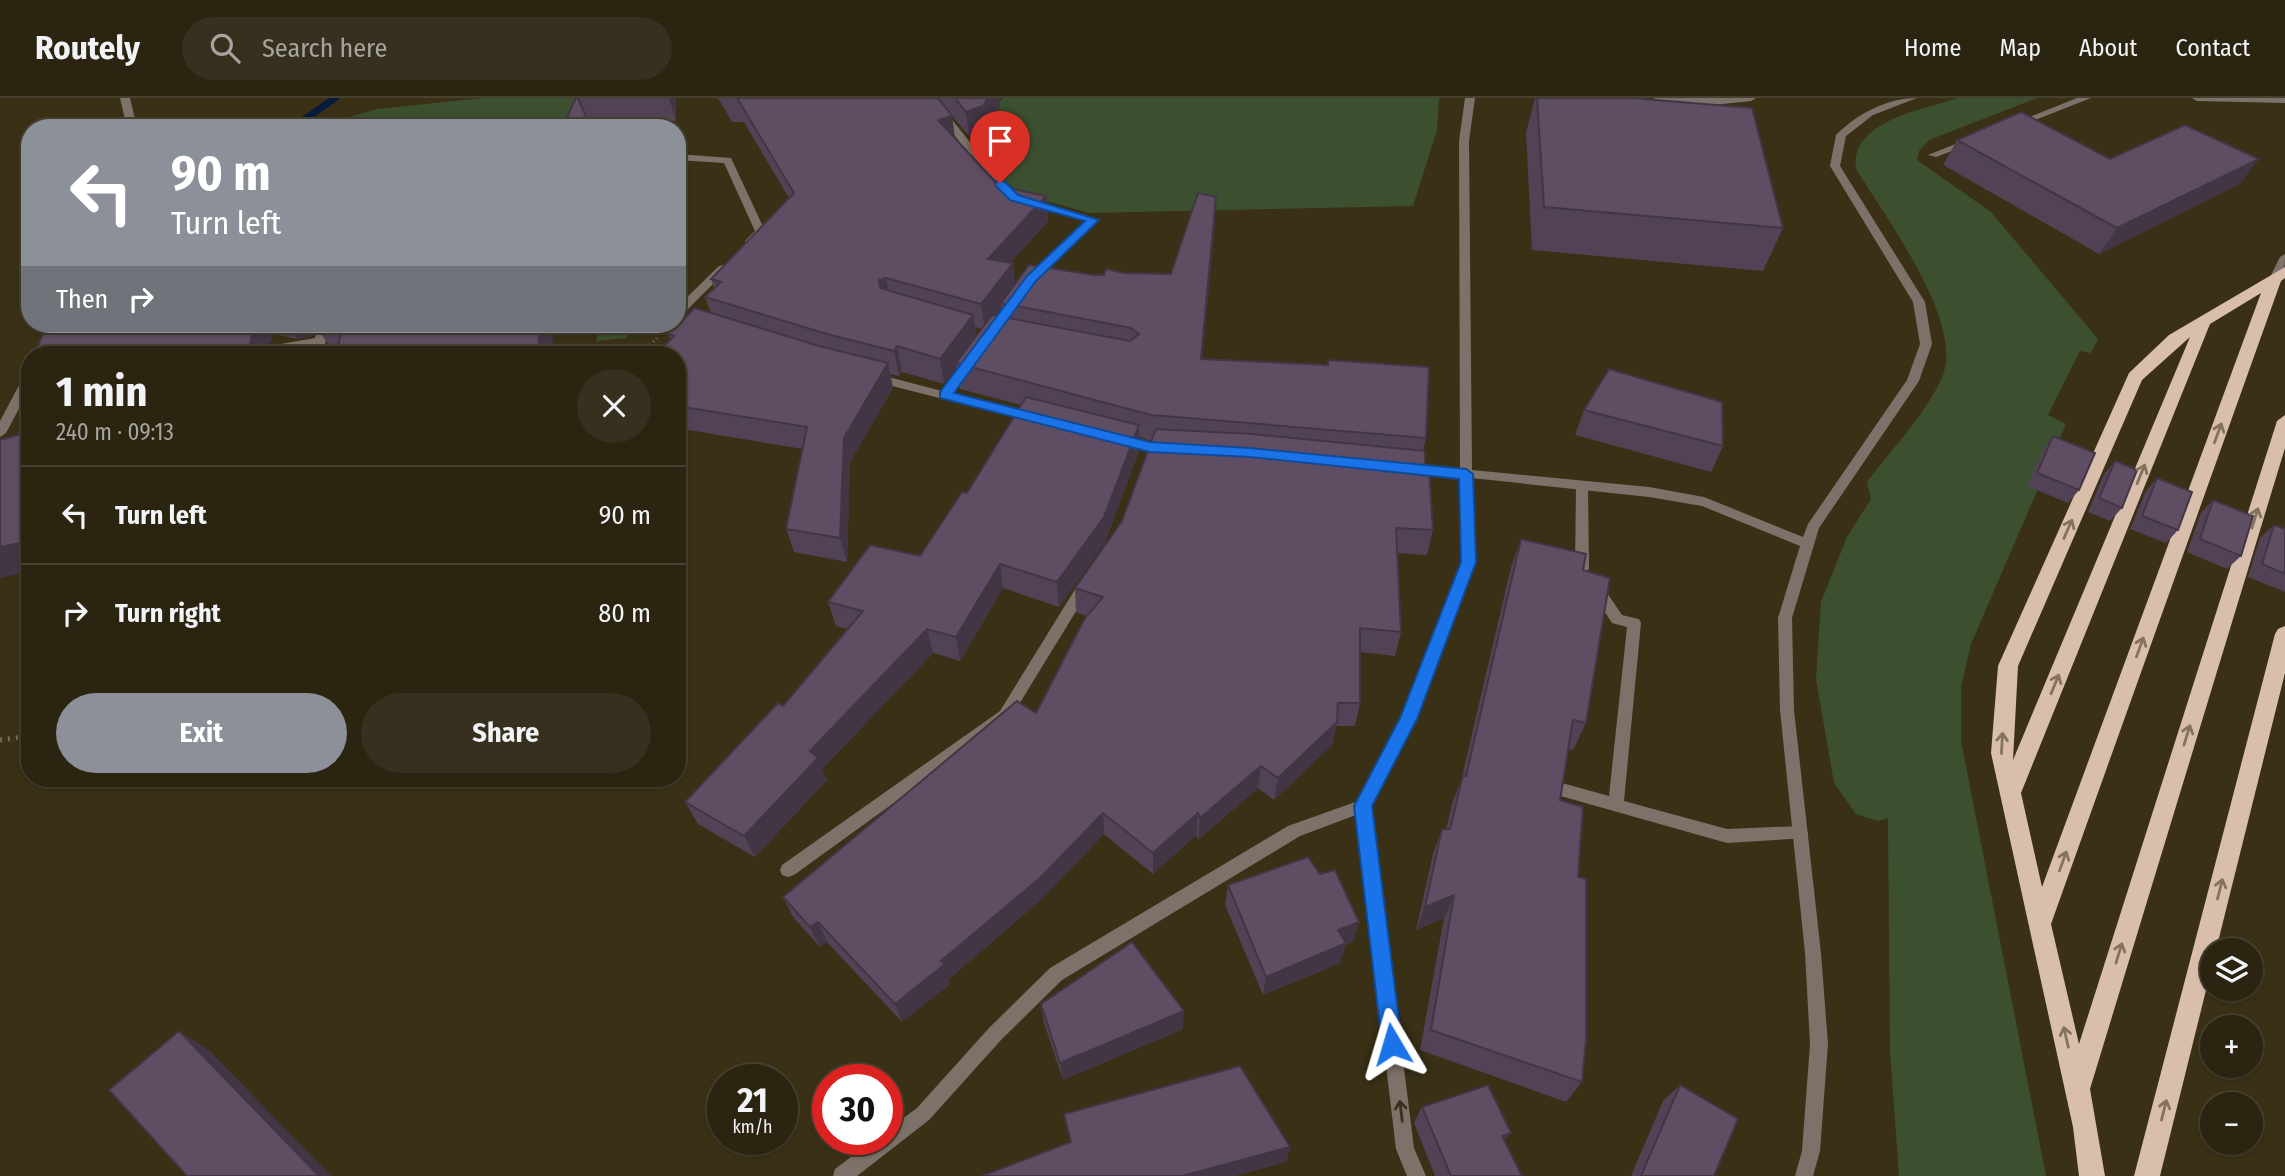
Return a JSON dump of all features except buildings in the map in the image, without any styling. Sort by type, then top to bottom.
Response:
[{"type":"highway","points":[[2091,1176],[2077,1088],[2001,753],[2008,666],[2136,377],[2175,339],[2279,275]]},
{"type":"highway","points":[[2040,925],[2279,275]]},
{"type":"highway","points":[[2010,793],[2204,321]]},
{"type":"highway","points":[[2077,1088],[2285,421]]},
{"type":"highway","points":[[2147,1176],[2285,634]]},
{"type":"street","points":[[124,98],[130,119]]},
{"type":"street","points":[[919,98],[938,108],[1014,198],[1093,220],[1024,289]]},
{"type":"street","points":[[1417,1176],[1405,1149],[1363,806],[1408,719],[1468,562],[1464,141],[1470,98]]},
{"type":"street","points":[[1658,98],[1713,102],[1751,98]]},
{"type":"street","points":[[1804,1176],[1811,1151],[1819,1044],[1787,709],[1785,618],[1813,527],[1913,381],[1926,344],[1919,302],[1835,166],[1840,135],[1870,113],[1912,98]]},
{"type":"street","points":[[2010,127],[2086,98]]},
{"type":"street","points":[[2197,98],[2285,100]]},
{"type":"street","points":[[1933,155],[1984,136]]},
{"type":"street","points":[[686,158],[728,160],[760,231],[742,250]]},
{"type":"street","points":[[2279,275],[2285,257]]},
{"type":"street","points":[[686,306],[733,259]]},
{"type":"street","points":[[686,318],[715,329]]},
{"type":"street","points":[[318,346],[320,333]]},
{"type":"street","points":[[291,346],[318,341]]},
{"type":"street","points":[[945,395],[974,357]]},
{"type":"street","points":[[856,372],[1046,421]]},
{"type":"street","points":[[0,433],[21,402]]},
{"type":"street","points":[[1111,437],[1148,453],[1175,448]]},
{"type":"street","points":[[1399,468],[1582,486],[1704,502],[1808,544]]},
{"type":"street","points":[[1582,486],[1580,566],[1618,619],[1634,623],[1616,805]]},
{"type":"street","points":[[788,870],[1005,715],[1067,610],[1098,567]]},
{"type":"street","points":[[1562,790],[1727,836],[1800,833]]},
{"type":"street","points":[[842,1176],[923,1115],[995,1034],[1056,974],[1294,831],[1363,806]]},
{"type":"path","points":[[0,740],[21,737]]},
{"type":"green space","points":[[483,98],[579,98],[578,119],[343,119],[377,109]]},
{"type":"green space","points":[[1003,98],[1439,98],[1437,130],[1413,206],[1089,213],[1019,193],[989,166],[978,144],[999,122],[985,117]]},
{"type":"green space","points":[[1957,98],[2037,98],[1929,140],[1919,151],[1917,160],[1991,212],[2098,339],[2091,353],[2080,351],[2048,415],[2066,424],[1971,644],[1961,687],[1961,741],[2046,1176],[1899,1176],[1890,1051],[1888,818],[1878,821],[1856,814],[1834,783],[1816,679],[1821,602],[1847,537],[1871,499],[1867,482],[1927,404],[1942,377],[1946,355],[1943,329],[1933,300],[1902,241],[1856,169],[1857,152],[1865,139],[1877,128],[1909,113]]},
{"type":"green space","points":[[598,333],[630,333],[626,338],[596,341]]},
{"type":"waterway","points":[[304,119],[336,98]]},
{"type":"route","points":[[1000,183],[1014,198],[1093,220],[1032,278],[945,395],[1150,447],[1250,453],[1466,474],[1468,562],[1408,719],[1363,806],[1392,1044]]}]
